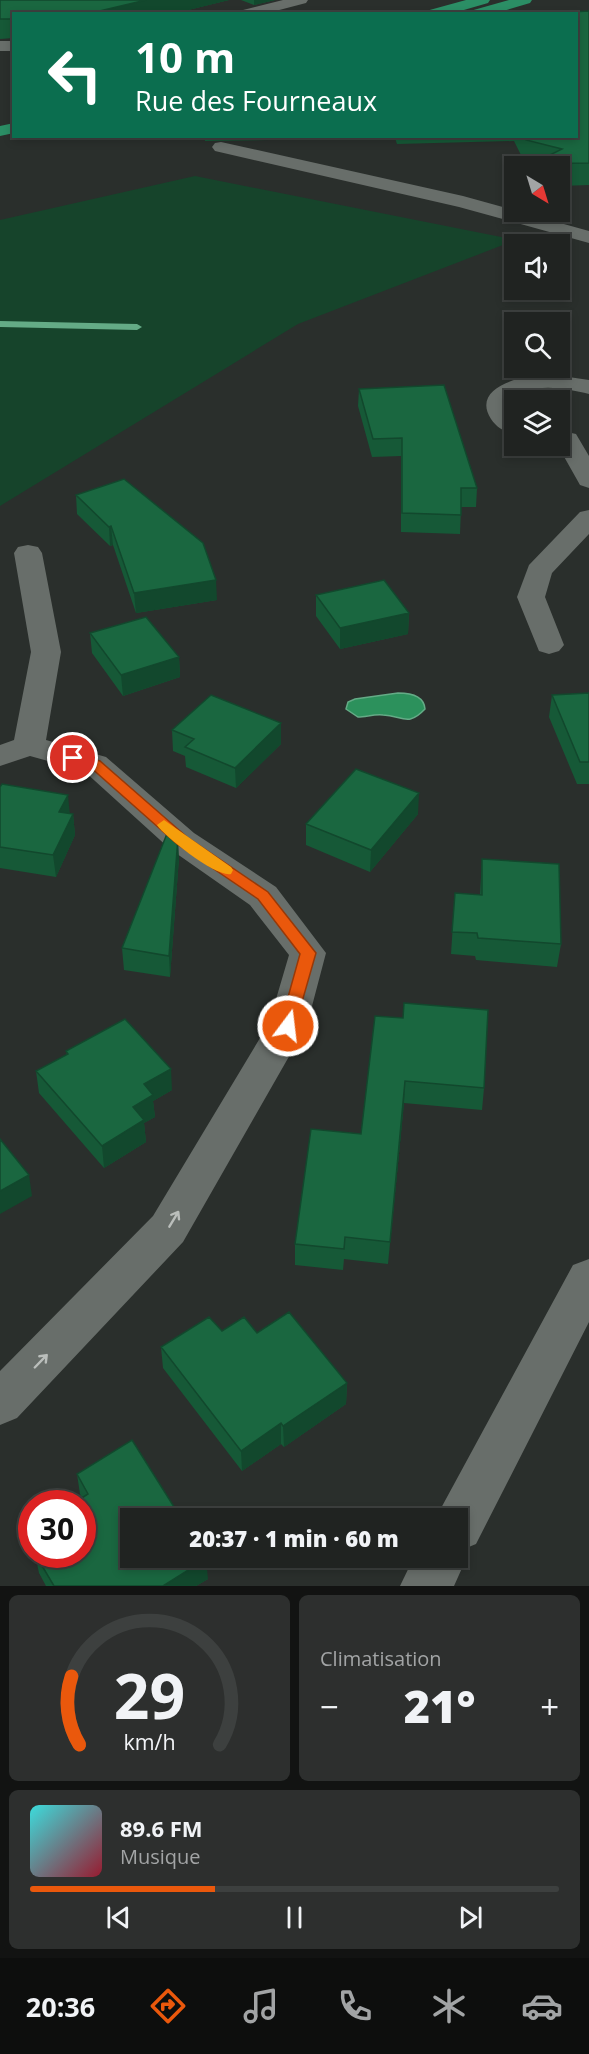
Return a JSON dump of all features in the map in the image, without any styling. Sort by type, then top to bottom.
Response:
[{"type":"main road","points":[[438,12],[483,0]]},
{"type":"main road","points":[[482,12],[525,0]]},
{"type":"street","points":[[252,12],[301,0]]},
{"type":"street","points":[[221,147],[463,202],[589,237]]},
{"type":"street","points":[[509,390],[519,385],[543,381],[589,379]]},
{"type":"street","points":[[543,381],[562,381],[589,387]]},
{"type":"street","points":[[504,393],[497,400],[497,410],[504,421]]},
{"type":"street","points":[[572,438],[589,480]]},
{"type":"street","points":[[549,645],[531,597],[539,571],[589,518]]},
{"type":"street","points":[[0,1403],[168,1229],[288,1026],[308,953],[263,896],[182,841],[95,764],[14,751],[46,652],[28,553]]},
{"type":"street","points":[[468,1508],[589,1278]]},
{"type":"street","points":[[426,1586],[436,1568]]},
{"type":"shaded area","points":[[195,176],[504,238],[504,245],[298,324],[0,506],[0,220]]},
{"type":"shaded area","points":[[398,693],[412,694],[419,698],[425,709],[414,718],[405,719],[380,715],[358,717],[346,709],[348,702],[355,699]]},
{"type":"building","points":[[0,0],[146,0],[95,12],[12,12],[12,19],[0,19]]},
{"type":"building","points":[[589,11],[589,163],[570,163],[570,156],[548,156],[562,149],[526,138],[578,138],[578,12],[571,12]]},
{"type":"building","points":[[444,385],[477,488],[461,488],[461,515],[402,513],[402,438],[373,439],[359,389]]},
{"type":"building","points":[[124,479],[203,543],[216,580],[134,593],[111,526],[109,527],[76,495]]},
{"type":"building","points":[[384,580],[409,613],[340,628],[316,595]]},
{"type":"building","points":[[146,617],[179,657],[121,675],[90,633]]},
{"type":"building","points":[[589,693],[589,762],[580,762],[552,695]]},
{"type":"building","points":[[211,695],[281,723],[235,768],[185,747],[194,739],[172,730]]},
{"type":"building","points":[[356,769],[419,793],[371,850],[306,824]]},
{"type":"building","points":[[2,784],[68,795],[59,812],[73,814],[53,855],[0,847],[0,787]]},
{"type":"building","points":[[168,831],[178,837],[169,956],[122,948]]},
{"type":"building","points":[[482,859],[559,864],[561,944],[478,938],[477,933],[452,932],[455,893],[482,895]]},
{"type":"building","points":[[404,1003],[488,1010],[484,1088],[405,1081],[390,1242],[345,1237],[344,1249],[295,1244],[311,1129],[361,1134],[375,1016],[403,1018]]},
{"type":"building","points":[[125,1019],[171,1069],[144,1084],[153,1095],[133,1107],[144,1120],[102,1146],[36,1071],[68,1054],[66,1051]]},
{"type":"building","points":[[0,1139],[29,1175],[0,1191]]},
{"type":"building","points":[[289,1312],[347,1383],[283,1426],[281,1423],[241,1451],[161,1347],[209,1317],[222,1331],[244,1317],[257,1333]]},
{"type":"building","points":[[132,1440],[175,1508],[120,1508],[120,1568],[192,1568],[163,1586],[54,1586],[43,1568],[96,1568],[96,1490],[86,1490],[77,1474]]},
{"type":"waterway","points":[[0,324],[137,327]]},
{"type":"slow traffic","points":[[164,825],[182,841],[225,870]]},
{"type":"route","points":[[73,758],[95,764],[182,841],[263,896],[308,953],[288,1026]]}]
